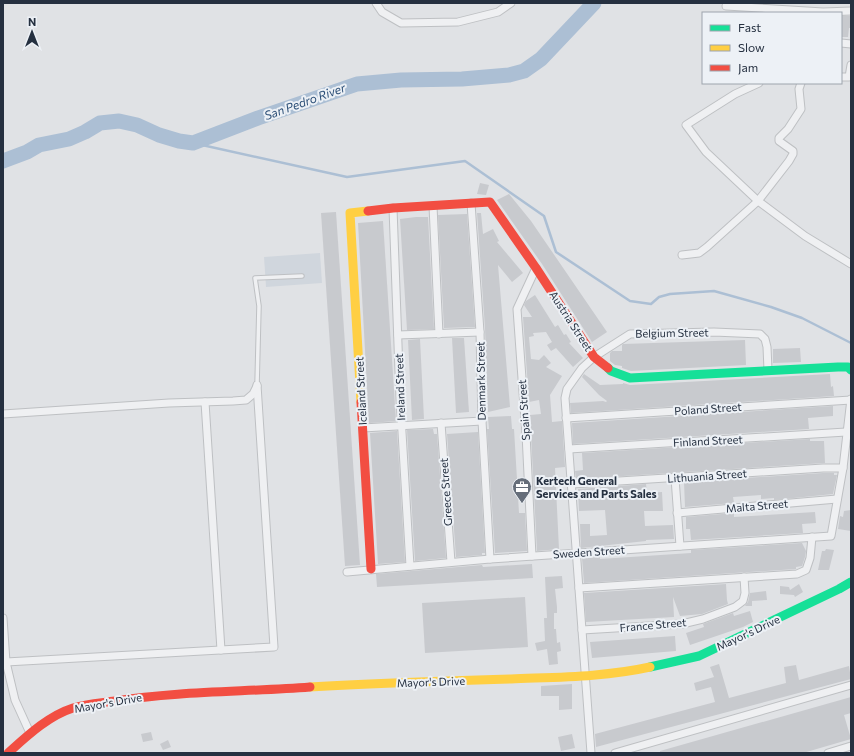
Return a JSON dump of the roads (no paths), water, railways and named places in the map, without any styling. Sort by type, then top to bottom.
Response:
[{"type":"street","points":[[376,3],[382,12],[401,24],[458,22],[498,12],[511,3]]},
{"type":"street","points":[[726,6],[823,12],[851,11]]},
{"type":"street","points":[[850,77],[851,65]]},
{"type":"street","points":[[757,84],[735,94],[686,125],[706,152],[758,200],[805,236],[851,264]]},
{"type":"street","points":[[682,255],[699,253],[758,200],[793,154],[792,151],[779,141],[779,138],[788,129],[801,109],[799,89],[801,84]]},
{"type":"street","name":"Austria Street","points":[[350,213],[393,208],[490,202],[536,268],[594,357],[612,371],[630,378],[838,367],[848,367],[851,370]]},
{"type":"street","name":"Denmark Street","points":[[471,203],[480,332],[482,421],[490,559]]},
{"type":"street","points":[[433,206],[439,334]]},
{"type":"street","name":"Ireland Street","points":[[393,208],[402,425],[410,566]]},
{"type":"street","name":"Iceland Street","points":[[350,213],[372,569]]},
{"type":"street","name":"Spain Street","points":[[532,556],[526,434],[517,309],[536,268]]},
{"type":"street","points":[[398,335],[480,332]]},
{"type":"street","name":"Belgium Street","points":[[592,753],[566,418],[565,398],[567,389],[582,368],[594,357],[630,334],[714,332],[760,334],[765,338],[768,347],[768,370]]},
{"type":"street","points":[[3,414],[168,403],[233,402],[246,400],[253,394],[257,385]]},
{"type":"street","points":[[6,662],[274,647],[257,385]]},
{"type":"street","points":[[837,499],[843,468],[846,432],[851,400]]},
{"type":"street","name":"Poland Street","points":[[566,418],[851,400]]},
{"type":"street","points":[[205,402],[221,650]]},
{"type":"street","points":[[363,428],[482,421]]},
{"type":"street","name":"Greece Street","points":[[442,423],[450,562]]},
{"type":"street","name":"Finland Street","points":[[569,449],[846,432]]},
{"type":"street","name":"Lithuania Street","points":[[572,484],[843,468]]},
{"type":"street","points":[[675,478],[680,546]]},
{"type":"street","name":"Sweden Street","points":[[347,572],[490,559],[832,536],[837,499]]},
{"type":"street","name":"Malta Street","points":[[677,513],[837,499]]},
{"type":"street","points":[[579,588],[744,576],[796,574],[806,570],[810,558],[812,537]]},
{"type":"street","name":"France Street","points":[[582,630],[682,624],[703,619],[735,607],[743,601],[745,593],[744,576]]},
{"type":"street","name":"Mayor's Drive","points":[[8,753],[30,733],[56,716],[72,708],[128,698],[171,694],[270,690],[357,684],[586,676],[637,670],[699,656],[851,582]]},
{"type":"street","points":[[3,618],[6,662],[15,700],[30,733]]},
{"type":"street","points":[[615,753],[851,685]]},
{"type":"street","points":[[828,753],[851,746]]},
{"type":"lane","points":[[257,385],[259,306],[256,278],[302,276]]},
{"type":"waterway","name":"San Pedro River","points":[[3,161],[27,152],[39,145],[69,139],[100,123],[119,121],[137,125],[159,135],[179,141],[193,143],[258,118],[357,84],[401,80],[462,79],[509,75],[524,71],[541,59],[594,3]]},
{"type":"waterway","points":[[193,143],[347,177],[465,161],[544,216],[556,252],[630,301],[651,304],[659,297],[670,294],[714,291],[771,307],[802,318],[851,343]]},
{"type":"place","name":"Kertech General Services and Parts Sales","points":[[522,504]]}]
